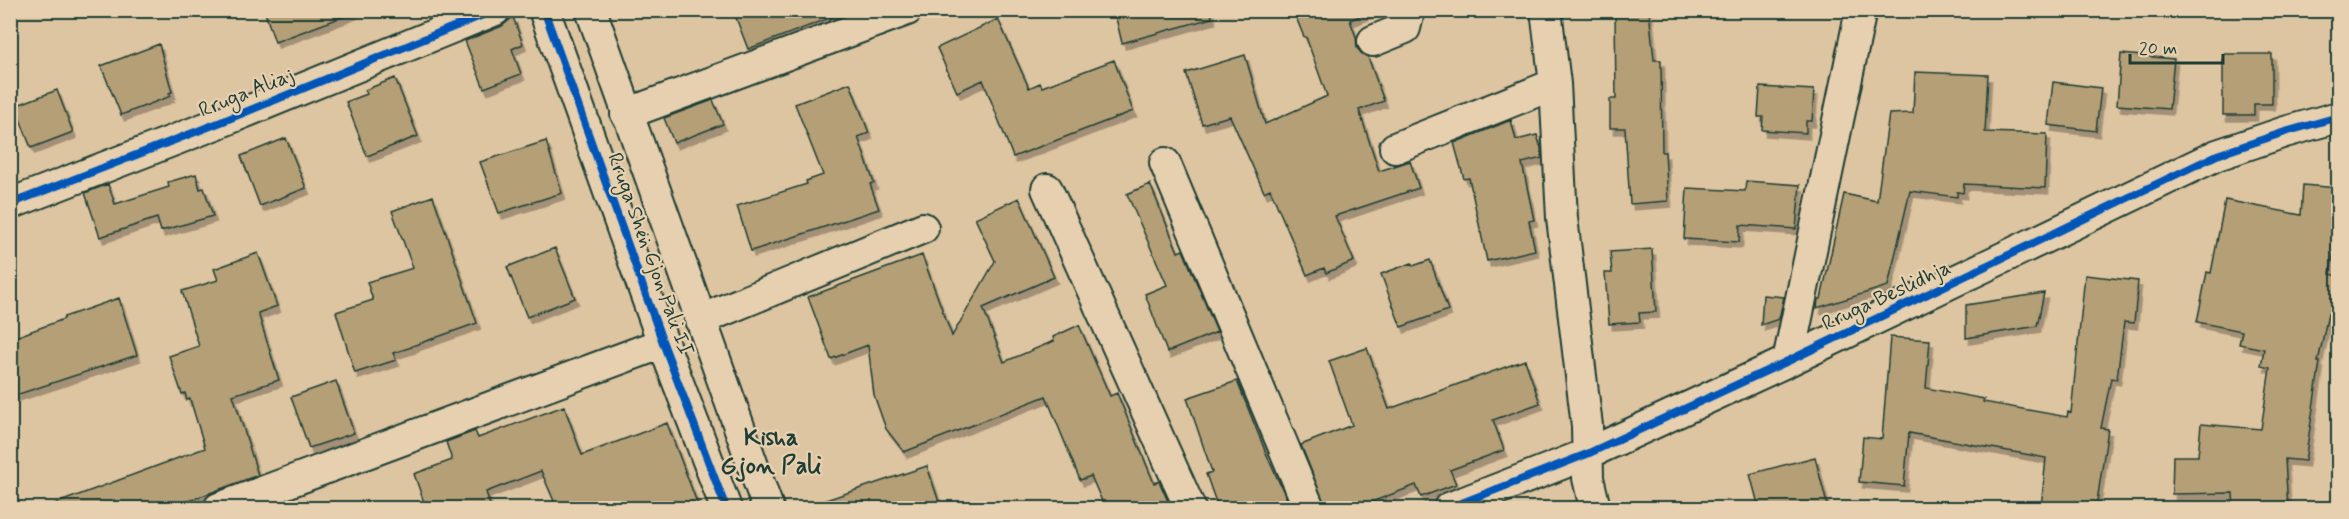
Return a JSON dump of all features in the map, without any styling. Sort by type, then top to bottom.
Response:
[{"type":"street","name":"Rruga Aliaj","points":[[10,204],[221,122],[495,10]]},
{"type":"street","name":"Rruga Shën Gjon Pali II","points":[[544,10],[663,343],[726,508]]},
{"type":"street","name":"Rruga Shën Gjon Pali II","points":[[591,10],[626,114],[768,508]]},
{"type":"street","points":[[626,114],[907,10]]},
{"type":"street","points":[[1372,41],[1405,28],[1408,16],[1406,10]]},
{"type":"street","points":[[1546,10],[1555,84],[1562,218],[1587,426],[1588,478],[1595,508]]},
{"type":"street","points":[[1788,362],[1861,10]]},
{"type":"street","points":[[1395,148],[1555,84]]},
{"type":"street","name":"Rruga Beslidhja","points":[[1449,508],[1587,454],[1788,362],[2217,155],[2338,117]]},
{"type":"street","points":[[1166,163],[1309,508]]},
{"type":"street","points":[[1047,189],[1190,508]]},
{"type":"street","points":[[700,320],[923,228]]},
{"type":"street","points":[[219,508],[663,343]]},
{"type":"building","points":[[264,10],[353,10],[353,13],[275,42]]},
{"type":"building","points":[[733,10],[843,10],[843,13],[748,49]]},
{"type":"building","points":[[1114,10],[1211,10],[1212,18],[1122,43]]},
{"type":"building","points":[[1293,10],[1368,10],[1369,12],[1350,20],[1357,48],[1368,57],[1384,101],[1359,110],[1379,171],[1410,161],[1419,188],[1335,216],[1354,261],[1326,273],[1324,268],[1307,275],[1270,189],[1264,192],[1230,116],[1202,124],[1186,73],[1245,55],[1265,124],[1327,96],[1306,37],[1304,37]]},
{"type":"building","points":[[1615,10],[1649,10],[1654,60],[1661,60],[1662,152],[1665,152],[1668,201],[1630,204],[1625,128],[1610,128],[1610,99],[1616,99]]},
{"type":"building","points":[[513,17],[523,44],[512,49],[521,74],[484,88],[465,41],[502,26]]},
{"type":"building","points":[[998,19],[1029,88],[1040,83],[1042,87],[1114,60],[1133,111],[1013,157],[983,80],[957,92],[937,48]]},
{"type":"building","points":[[159,44],[172,92],[169,93],[171,96],[121,115],[101,66]]},
{"type":"building","points":[[2121,54],[2174,59],[2169,109],[2117,105]]},
{"type":"building","points":[[2223,54],[2272,54],[2272,104],[2254,104],[2254,115],[2223,115]]},
{"type":"building","points":[[1915,72],[1988,75],[1985,132],[2047,134],[2045,188],[1964,184],[1963,193],[1957,192],[1957,197],[1910,191],[1888,286],[1817,308],[1818,299],[1821,299],[1844,194],[1877,201],[1889,114],[1913,113]]},
{"type":"building","points":[[395,78],[418,136],[367,156],[346,102],[367,94],[365,90]]},
{"type":"building","points":[[2053,82],[2101,88],[2096,131],[2048,125]]},
{"type":"building","points":[[850,83],[869,133],[858,137],[874,183],[870,184],[879,209],[751,251],[737,206],[807,184],[806,181],[823,175],[795,104]]},
{"type":"building","points":[[1760,87],[1814,90],[1812,121],[1806,121],[1806,133],[1762,130],[1763,117],[1758,117]]},
{"type":"building","points":[[57,90],[73,132],[31,148],[15,106]]},
{"type":"building","points":[[713,100],[723,124],[674,143],[664,118]]},
{"type":"building","points":[[1511,120],[1516,140],[1537,135],[1541,148],[1542,158],[1522,163],[1534,220],[1529,221],[1535,250],[1487,261],[1469,178],[1464,179],[1454,143]]},
{"type":"building","points":[[286,138],[306,188],[260,206],[241,156]]},
{"type":"building","points":[[546,141],[562,193],[499,213],[480,162]]},
{"type":"building","points":[[196,174],[200,189],[204,188],[213,216],[161,231],[157,218],[100,237],[85,193],[108,184],[115,204],[169,187],[168,182]]},
{"type":"building","points":[[1746,181],[1800,185],[1796,229],[1740,225],[1739,242],[1684,239],[1687,188],[1745,191]]},
{"type":"building","points":[[1150,184],[1178,252],[1183,250],[1217,332],[1167,352],[1145,294],[1167,285],[1127,194]]},
{"type":"building","points":[[2303,185],[2338,188],[2338,224],[2330,274],[2338,276],[2338,316],[2328,314],[2318,362],[2320,362],[2305,461],[2285,459],[2288,508],[2234,508],[2233,493],[2172,494],[2173,456],[2198,456],[2201,424],[2261,429],[2270,368],[2261,366],[2264,349],[2239,344],[2242,331],[2197,322],[2207,272],[2211,273],[2225,200],[2301,215]]},
{"type":"building","points":[[433,196],[477,323],[393,353],[396,360],[355,373],[336,312],[373,300],[367,282],[413,268],[392,211]]},
{"type":"building","points":[[1019,198],[1054,277],[983,308],[1004,362],[1054,341],[1053,337],[1079,325],[1110,396],[1117,393],[1154,483],[1159,481],[1171,508],[1098,508],[1104,506],[1091,476],[1080,480],[1046,396],[904,452],[886,429],[874,395],[868,345],[831,359],[808,297],[922,255],[952,336],[995,261],[975,218]]},
{"type":"building","points":[[555,248],[575,298],[527,317],[507,267]]},
{"type":"building","points":[[1652,249],[1656,312],[1639,313],[1640,322],[1609,324],[1605,273],[1612,273],[1610,252]]},
{"type":"building","points":[[258,253],[277,306],[258,313],[279,380],[233,395],[258,475],[170,508],[49,508],[49,506],[205,448],[190,399],[187,400],[185,393],[182,394],[169,356],[199,346],[182,291],[218,280],[214,269]]},
{"type":"building","points":[[1430,260],[1448,310],[1401,327],[1381,274],[1412,263],[1413,266]]},
{"type":"building","points":[[2085,275],[2138,281],[2134,323],[2124,322],[2117,379],[2111,378],[2101,428],[2108,429],[2096,508],[2041,508],[2046,458],[1909,433],[1904,486],[1859,482],[1863,437],[1882,439],[1890,337],[1930,340],[1926,388],[1984,399],[1983,402],[2067,417],[2068,412],[2071,413]]},
{"type":"building","points":[[2044,293],[2037,326],[1966,338],[1966,305]]},
{"type":"building","points":[[1763,295],[1784,297],[1779,319],[1761,325]]},
{"type":"building","points":[[119,298],[137,355],[10,397],[10,339]]},
{"type":"building","points":[[1367,348],[1389,409],[1525,360],[1540,403],[1493,420],[1504,450],[1450,470],[1456,484],[1421,497],[1416,485],[1356,508],[1326,508],[1301,445],[1352,425],[1329,361]]},
{"type":"building","points":[[336,381],[354,433],[309,448],[291,397]]},
{"type":"building","points":[[1237,381],[1291,508],[1218,508],[1206,474],[1212,472],[1187,398]]},
{"type":"building","points":[[564,406],[582,455],[667,423],[699,508],[557,508],[541,471],[486,492],[491,508],[426,508],[414,474],[452,460],[446,442],[475,431],[478,438]]},
{"type":"building","points":[[1815,457],[1828,508],[1759,508],[1750,474]]},
{"type":"building","points":[[927,466],[941,508],[815,508],[814,504]]},
{"type":"cycle path","points":[[10,204],[221,122],[495,10]]},
{"type":"cycle path","points":[[544,10],[663,343],[726,508]]},
{"type":"cycle path","points":[[1449,508],[1587,454],[1788,361],[2217,155],[2338,117]]},
{"type":"district","name":"Kisha Gjon Pali","points":[[771,451]]}]
